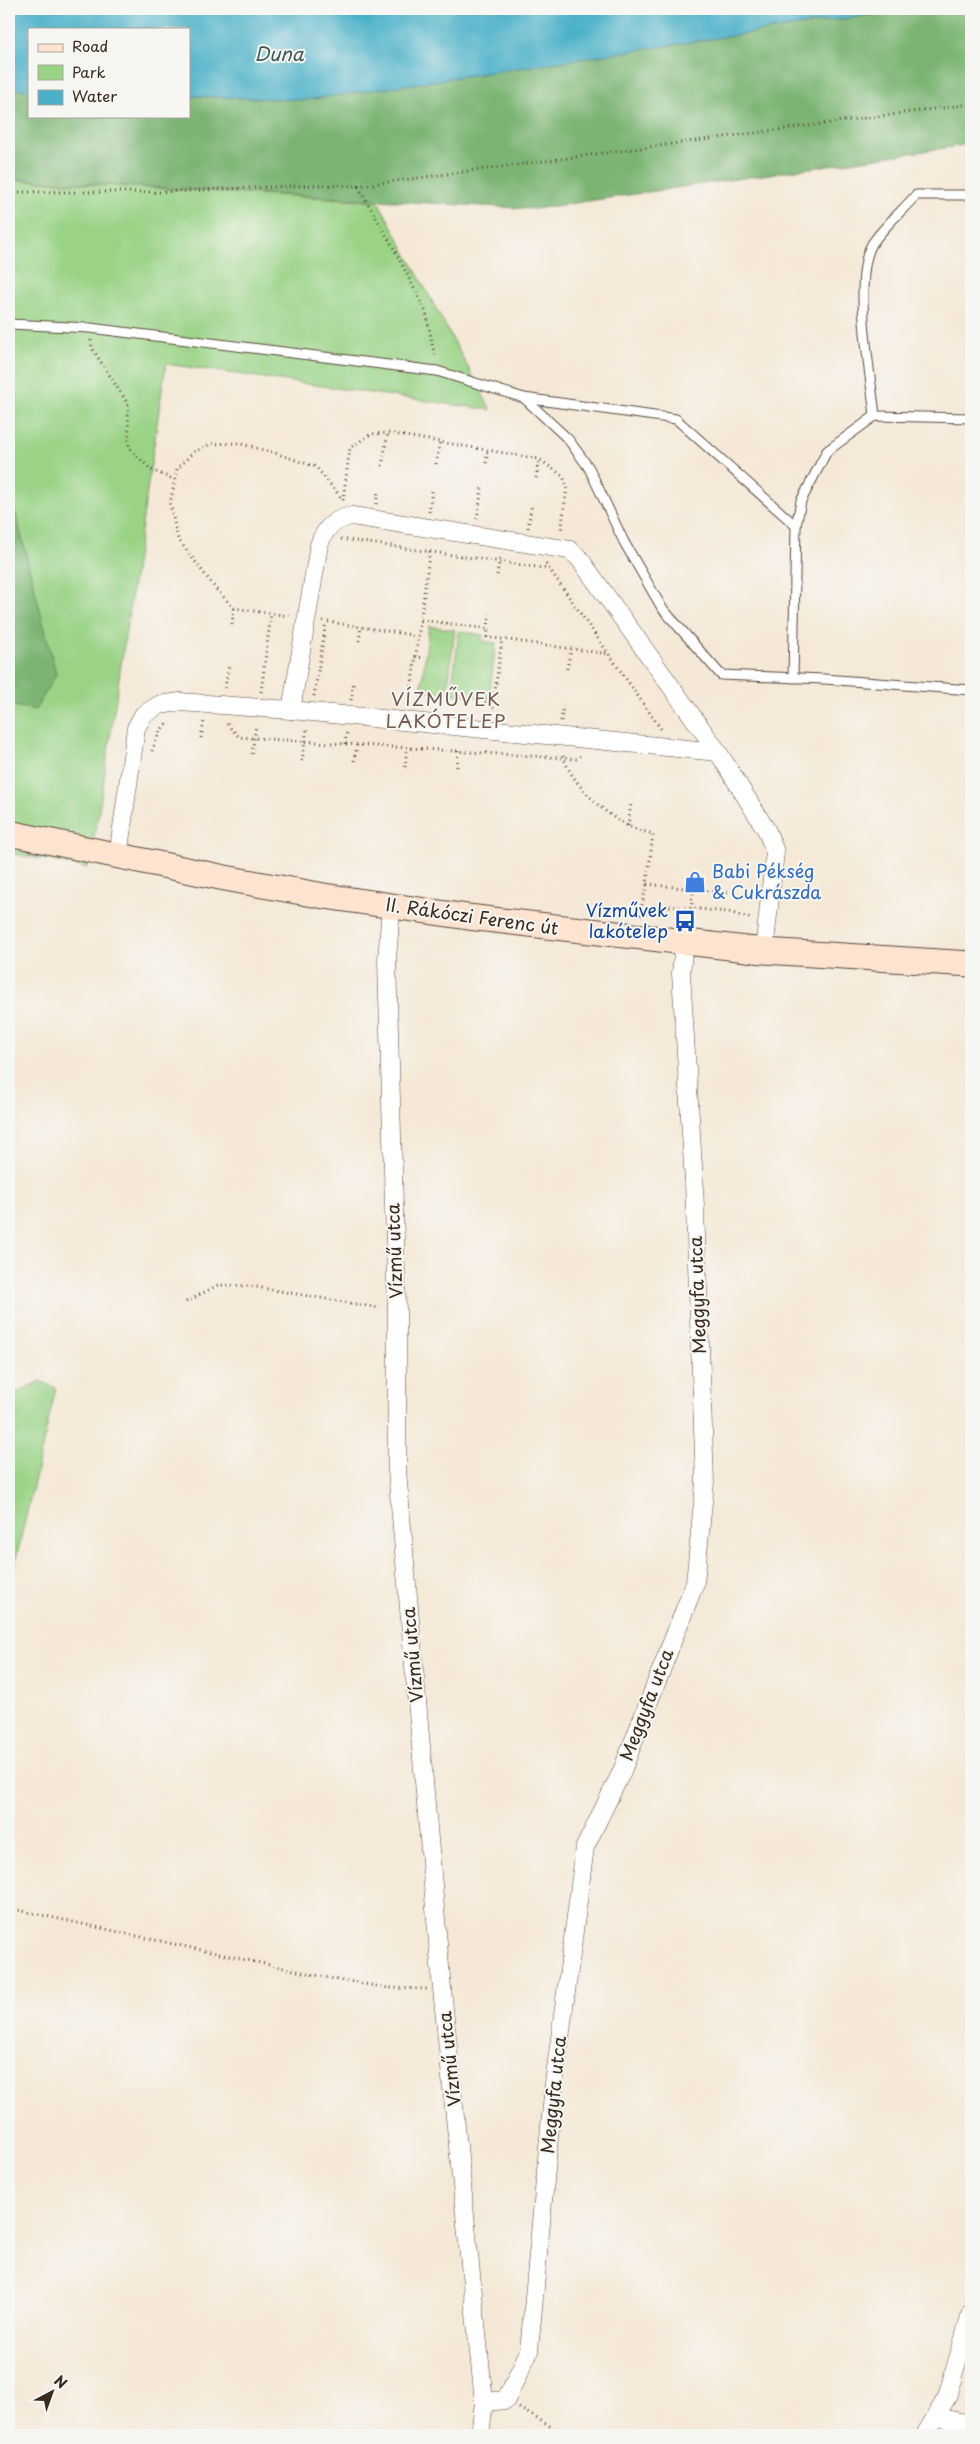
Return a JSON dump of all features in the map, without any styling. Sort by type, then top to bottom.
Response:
[{"type":"main road","name":"II. Rákóczi Ferenc út","points":[[9,833],[225,878],[391,906],[684,943],[764,951],[971,964]]},
{"type":"street","points":[[291,710],[319,545],[323,534],[331,524],[352,516],[570,550],[578,558],[718,752],[767,831],[775,852],[764,951]]},
{"type":"street","points":[[118,856],[136,728],[144,715],[159,705],[180,702],[260,707],[718,752]]},
{"type":"street","name":"Vízmű utca","points":[[391,906],[387,960],[397,1311],[397,1470],[442,1989],[484,2402]]},
{"type":"street","name":"Meggyfa utca","points":[[506,2400],[529,2350],[554,2084],[584,1847],[622,1771],[695,1583],[704,1482],[694,1182],[681,973],[684,943]]},
{"type":"street","points":[[925,2435],[947,2397],[971,2313]]},
{"type":"street","points":[[480,2435],[484,2402],[506,2400]]},
{"type":"street","points":[[936,2417],[971,2424]]},
{"type":"lane","points":[[875,416],[864,305],[865,265],[872,244],[916,195],[971,195]]},
{"type":"lane","points":[[9,324],[90,328],[437,371],[524,398],[676,419],[796,526]]},
{"type":"lane","points":[[524,398],[568,439],[589,468],[624,542],[662,608],[720,676],[794,678],[971,690]]},
{"type":"lane","points":[[794,678],[796,526],[800,501],[827,451],[875,416],[971,418]]},
{"type":"path","points":[[9,192],[160,192],[316,185],[358,186],[971,104]]},
{"type":"path","points":[[358,186],[393,247],[426,312],[437,371]]},
{"type":"path","points":[[90,328],[92,348],[128,404],[129,447],[151,470],[173,479]]},
{"type":"path","points":[[382,466],[388,433]]},
{"type":"path","points":[[418,636],[234,608],[216,589],[178,539],[170,504],[173,479],[177,469],[194,452],[211,444],[237,443],[316,467],[343,500],[350,448],[372,434],[388,433],[539,459],[563,476],[567,487],[559,547]]},
{"type":"path","points":[[436,464],[440,442]]},
{"type":"path","points":[[486,463],[488,450]]},
{"type":"path","points":[[536,478],[539,459]]},
{"type":"path","points":[[474,534],[482,488]]},
{"type":"path","points":[[526,542],[532,504]]},
{"type":"path","points":[[406,721],[433,528]]},
{"type":"path","points":[[334,539],[430,550],[551,569],[673,747]]},
{"type":"path","points":[[497,575],[500,560]]},
{"type":"path","points":[[232,624],[234,608]]},
{"type":"path","points":[[252,754],[260,707],[271,614]]},
{"type":"path","points":[[490,614],[486,637],[610,654]]},
{"type":"path","points":[[421,620],[488,629]]},
{"type":"path","points":[[302,761],[326,622]]},
{"type":"path","points":[[359,641],[361,627]]},
{"type":"path","points":[[487,753],[502,639]]},
{"type":"path","points":[[567,669],[571,648]]},
{"type":"path","points":[[416,656],[425,658]]},
{"type":"path","points":[[485,698],[484,702],[493,704]]},
{"type":"path","points":[[148,756],[160,731],[172,718]]},
{"type":"path","points":[[201,738],[204,721]]},
{"type":"path","points":[[228,724],[239,738],[577,759]]},
{"type":"path","points":[[354,761],[357,745]]},
{"type":"path","points":[[405,767],[407,748]]},
{"type":"path","points":[[457,767],[458,751]]},
{"type":"path","points":[[564,758],[569,772],[586,793],[628,826],[652,834],[647,884],[639,916]]},
{"type":"path","points":[[628,826],[631,803]]},
{"type":"path","points":[[647,884],[728,893]]},
{"type":"path","points":[[691,908],[693,889]]},
{"type":"path","points":[[632,916],[639,916],[667,906],[729,912],[767,924]]},
{"type":"path","points":[[186,1302],[218,1285],[250,1286],[397,1311]]},
{"type":"path","points":[[9,1908],[334,1979],[388,1988],[442,1989]]},
{"type":"path","points":[[506,2400],[564,2435]]},
{"type":"green space","points":[[909,9],[971,9],[971,144],[535,209],[9,179],[9,89],[28,90],[28,118],[190,118],[190,96],[307,100]]},
{"type":"green space","points":[[9,180],[378,201],[491,410],[166,364],[98,818],[87,868],[9,853],[9,705],[35,709],[56,674],[9,487]]},
{"type":"green space","points":[[9,487],[56,674],[35,710],[9,705]]},
{"type":"green space","points":[[429,626],[455,630],[447,693],[421,690]]},
{"type":"green space","points":[[459,631],[483,635],[482,641],[496,643],[489,698],[451,694]]},
{"type":"green space","points":[[40,1381],[56,1388],[9,1589],[9,1397]]},
{"type":"water","name":"Duna","points":[[9,9],[909,9],[307,100],[190,96],[190,28],[28,28],[28,90],[9,89]]},
{"type":"place","name":"Babi Pékség & Cukrászda","points":[[695,882]]},
{"type":"place","name":"Vízművek lakótelep","points":[[685,921]]},
{"type":"district","name":"VÍZMŰVEK LAKÓTELEP","points":[[446,710]]}]
